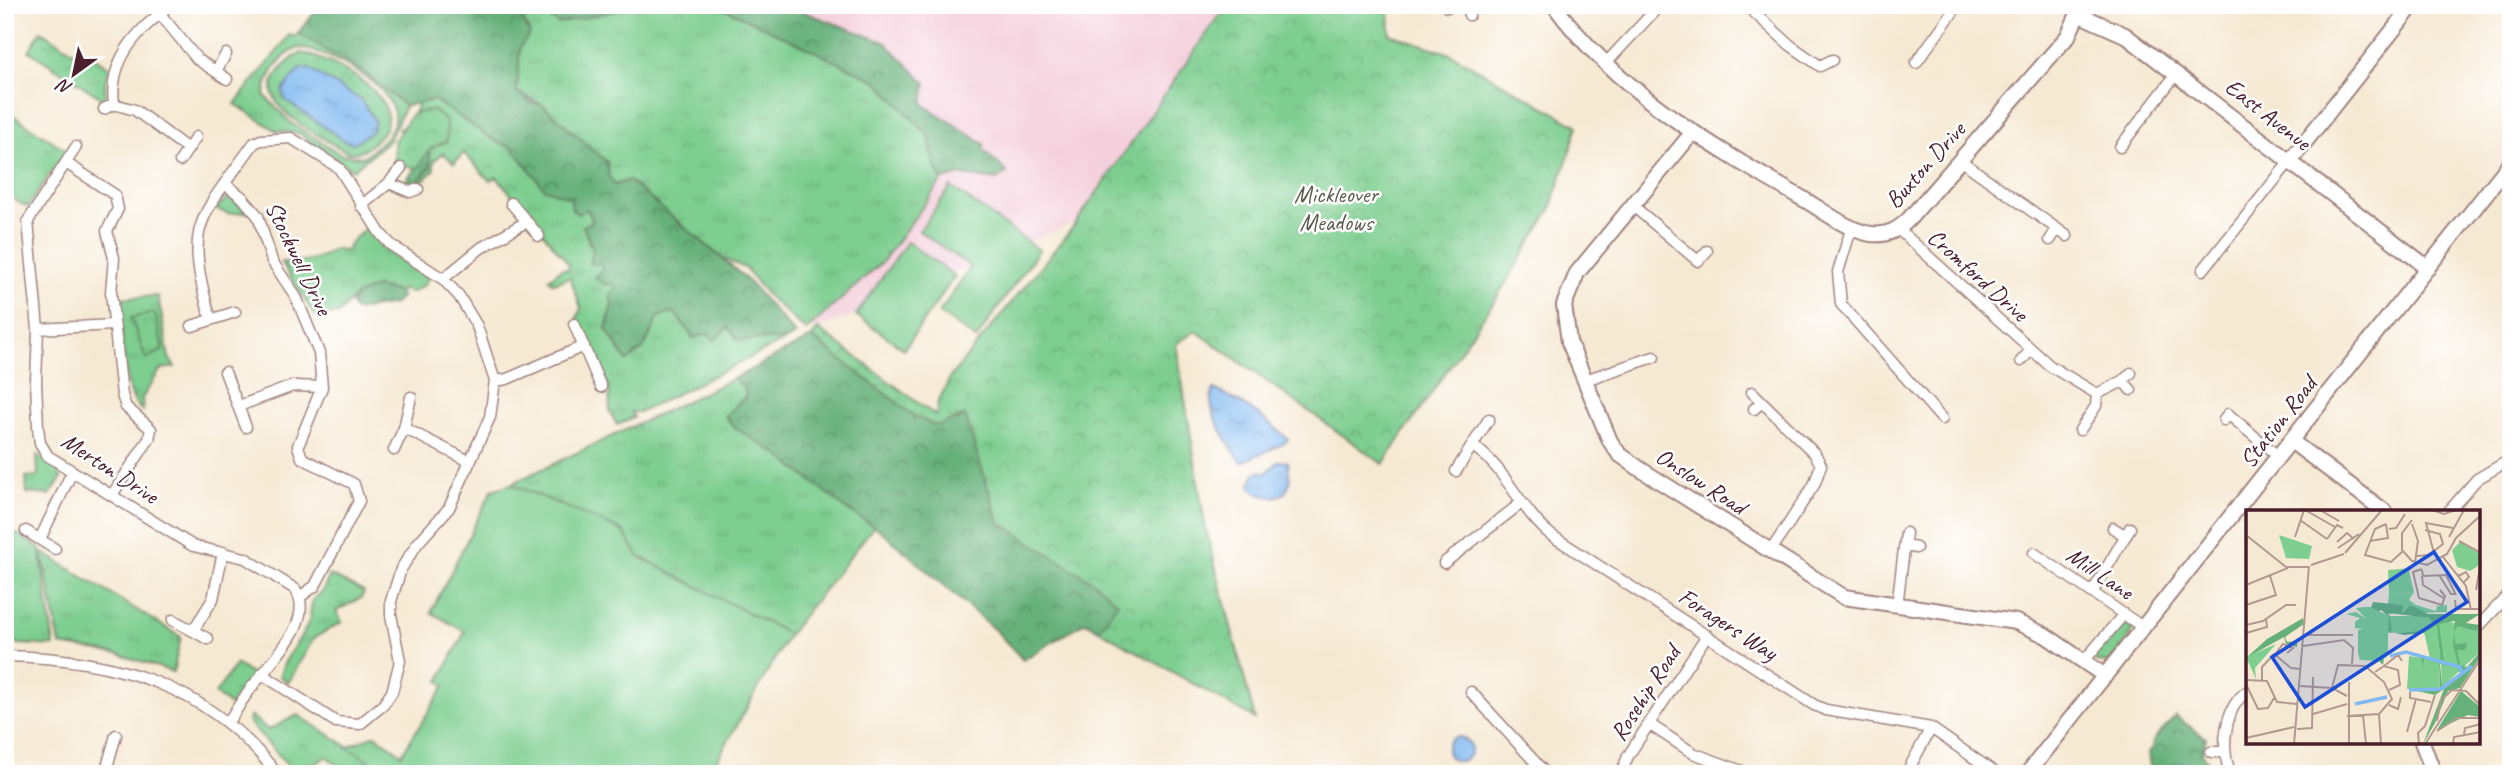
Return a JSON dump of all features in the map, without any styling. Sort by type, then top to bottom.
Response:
[{"type":"street","points":[[168,5],[162,15],[139,33],[117,66],[112,80],[109,107],[135,110],[188,149]]},
{"type":"street","name":"Buxton Drive","points":[[1554,5],[1573,29],[1607,62],[1693,132],[1743,164],[1871,234],[1888,234],[1898,229],[2063,42],[2081,10]]},
{"type":"street","points":[[1607,62],[1660,5]]},
{"type":"street","points":[[1746,5],[1790,45],[1820,66],[1832,60]]},
{"type":"street","points":[[1916,63],[1958,5]]},
{"type":"street","points":[[2203,270],[2413,5]]},
{"type":"street","name":"East Avenue","points":[[2081,10],[2126,35],[2428,268]]},
{"type":"street","points":[[162,15],[197,59],[227,79]]},
{"type":"street","points":[[1941,28],[1952,36]]},
{"type":"street","points":[[216,71],[226,54]]},
{"type":"street","points":[[2119,147],[2177,74]]},
{"type":"street","name":"Onslow Road","points":[[1693,132],[1577,273],[1565,297],[1563,313],[1566,332],[1610,441],[1619,454],[1844,597],[2016,622],[2036,630],[2105,676]]},
{"type":"street","points":[[180,161],[196,137]]},
{"type":"street","points":[[211,320],[198,270],[197,234],[208,204],[254,143],[291,138],[339,168],[361,206],[391,245],[443,279],[459,296],[477,327],[495,381],[490,417],[449,508],[417,544],[401,569],[391,601],[400,661],[398,675],[383,705],[360,724],[336,722],[262,674]]},
{"type":"street","name":"Merton Drive","points":[[76,147],[28,221],[38,329],[36,382],[40,443],[48,456],[193,546],[245,558],[295,589],[300,597]]},
{"type":"street","points":[[1960,160],[2067,236]]},
{"type":"street","name":"Station Road","points":[[2027,774],[2511,162]]},
{"type":"street","points":[[66,163],[115,195],[118,200],[118,209],[107,231],[114,258],[111,292],[113,325],[126,407],[148,424],[152,435],[112,495]]},
{"type":"street","points":[[361,206],[389,183],[401,168]]},
{"type":"street","points":[[389,183],[410,192],[418,189]]},
{"type":"street","name":"Stockwell Drive","points":[[225,184],[252,206],[262,223],[272,261],[296,297],[323,366],[322,387],[300,440],[299,453],[302,458],[354,484],[358,491],[359,501],[315,586],[300,597]]},
{"type":"street","points":[[511,203],[539,236]]},
{"type":"street","points":[[1632,205],[1698,261],[1707,251]]},
{"type":"street","points":[[443,279],[481,248],[526,222]]},
{"type":"street","points":[[1852,226],[1838,272],[1841,303],[1942,419]]},
{"type":"street","name":"Cromford Drive","points":[[1898,229],[2050,366],[2097,394]]},
{"type":"street","points":[[2050,240],[2057,229]]},
{"type":"street","points":[[191,327],[235,312]]},
{"type":"street","points":[[574,324],[601,387]]},
{"type":"street","points":[[38,329],[113,325]]},
{"type":"street","points":[[495,381],[507,379],[584,346]]},
{"type":"street","name":"Cromford Drive","points":[[2021,361],[2031,350]]},
{"type":"street","points":[[1585,380],[1648,362]]},
{"type":"street","points":[[225,372],[246,427]]},
{"type":"street","points":[[2080,430],[2096,406],[2097,394],[2123,381],[2131,373]]},
{"type":"street","points":[[2123,381],[2131,390]]},
{"type":"street","points":[[239,407],[293,386],[322,387]]},
{"type":"street","points":[[1752,392],[1758,405],[1815,454],[1821,465],[1814,485],[1770,552]]},
{"type":"street","points":[[394,450],[404,428],[411,397]]},
{"type":"street","points":[[2224,420],[2228,414],[2279,457]]},
{"type":"street","points":[[1456,471],[1489,419]]},
{"type":"street","points":[[404,428],[469,461]]},
{"type":"street","points":[[2291,441],[2383,510]]},
{"type":"street","name":"Foragers Way","points":[[1473,446],[1490,461],[1520,505],[1551,535],[1826,710],[1931,728],[1997,774]]},
{"type":"street","points":[[2450,510],[2477,479],[2511,459]]},
{"type":"street","points":[[40,539],[72,472]]},
{"type":"street","points":[[1444,563],[1520,505]]},
{"type":"street","points":[[2092,593],[2128,532],[2113,528]]},
{"type":"street","points":[[26,531],[55,549]]},
{"type":"street","points":[[1897,606],[1910,547],[1906,533]]},
{"type":"street","points":[[194,629],[213,599],[223,552]]},
{"type":"street","name":"Mill Lane","points":[[2034,553],[2144,628]]},
{"type":"street","points":[[2481,624],[2511,592]]},
{"type":"street","points":[[228,723],[290,638],[300,617],[300,597]]},
{"type":"street","points":[[2084,661],[2124,614]]},
{"type":"street","points":[[173,620],[194,629],[208,639]]},
{"type":"street","name":"Rosehip Road","points":[[1620,774],[1707,635]]},
{"type":"street","points":[[5,656],[60,659],[116,668],[174,689],[228,723],[248,740],[277,774]]},
{"type":"street","points":[[1471,692],[1546,774]]},
{"type":"street","points":[[2231,774],[2225,752],[2232,712],[2246,692]]},
{"type":"street","points":[[1649,724],[1692,753],[1737,772],[1750,774]]},
{"type":"street","points":[[1906,774],[1931,728]]},
{"type":"street","points":[[105,774],[116,736]]},
{"type":"street","points":[[2423,744],[2434,774]]},
{"type":"street","points":[[2211,751],[2225,752]]},
{"type":"street","points":[[10,773],[48,774]]},
{"type":"shaded area","points":[[785,5],[1219,5],[1218,17],[1151,119],[1076,222],[818,329],[812,325],[806,331],[767,295],[923,104],[926,83],[885,42]]},
{"type":"green space","points":[[321,5],[516,5],[530,34],[520,47],[517,91],[532,103],[542,104],[607,162],[609,177],[615,185],[628,180],[744,277],[796,335],[786,340],[738,340],[728,327],[715,340],[707,334],[693,338],[674,312],[659,316],[643,349],[627,361],[606,329],[613,305],[610,295],[616,287],[612,283],[605,285],[595,277],[603,270],[601,264],[590,264],[593,250],[583,226],[593,221],[587,209],[578,214],[572,209],[571,198],[545,189],[512,147],[497,142],[434,100],[405,106],[363,72],[298,33]]},
{"type":"green space","points":[[434,5],[753,5],[880,53],[929,136],[934,162],[942,180],[883,261],[806,331],[767,295],[745,268],[722,258],[628,181],[615,185],[564,125],[545,107],[517,91]]},
{"type":"green space","points":[[533,5],[639,5],[558,24]]},
{"type":"green space","points":[[717,5],[785,5],[885,42],[926,83],[923,104],[984,144],[984,151],[1007,172],[997,180],[962,175],[942,180],[934,162],[929,136],[877,81]]},
{"type":"green space","name":"Mickleover Meadows","points":[[1236,5],[1389,5],[1390,34],[1451,54],[1578,126],[1551,209],[1497,297],[1383,464],[1196,331],[1176,344],[1206,531],[1255,719],[1099,630],[1118,603],[1095,583],[999,522],[965,415],[937,426],[917,418],[812,337],[818,329],[936,416],[938,402],[951,376],[1071,230],[1218,17]]},
{"type":"green space","points":[[41,31],[79,55],[95,58],[110,68],[105,82],[106,101],[29,51]]},
{"type":"green space","points":[[298,33],[363,72],[405,106],[389,140],[353,170],[298,133],[277,131],[235,104],[289,35],[295,37]],"holes":[[[298,48],[310,50],[360,74],[387,98],[394,112],[391,130],[363,157],[342,155],[291,123],[265,96],[268,81],[279,61]]]},
{"type":"green space","points":[[301,53],[349,73],[379,97],[386,111],[386,125],[367,148],[357,153],[348,153],[296,121],[275,99],[272,88],[276,76],[287,63]]},
{"type":"green space","points":[[434,100],[497,142],[512,147],[545,189],[571,198],[587,209],[593,221],[587,238],[593,250],[590,263],[601,264],[616,287],[606,329],[651,331],[659,316],[675,312],[693,338],[728,327],[739,340],[786,340],[640,412],[631,412],[634,417],[617,425],[610,412],[609,388],[577,319],[581,308],[570,277],[554,283],[549,279],[563,268],[568,270],[569,264],[497,177],[490,181],[464,153],[454,163],[443,153],[434,161],[434,170],[414,186],[431,166],[410,122],[419,102]]},
{"type":"green space","points":[[5,110],[66,150],[28,207],[14,200],[8,178]]},
{"type":"green space","points":[[433,110],[446,121],[447,141],[431,148],[417,168],[395,164],[394,141],[412,114]]},
{"type":"green space","points":[[410,122],[428,142],[431,166],[414,186],[406,180],[416,167],[413,147],[398,129]]},
{"type":"green space","points":[[951,187],[1039,250],[976,339],[939,313],[971,267],[919,231]]},
{"type":"green space","points":[[229,197],[248,212],[229,214],[215,209]]},
{"type":"green space","points":[[366,228],[382,248],[429,277],[423,286],[410,293],[403,289],[400,292],[376,287],[356,295],[338,314],[315,316],[281,262],[309,260],[334,249],[346,251]]},
{"type":"green space","points":[[907,242],[955,276],[904,349],[856,315]]},
{"type":"green space","points":[[376,287],[400,292],[401,297],[394,304],[355,311],[351,303],[356,295]]},
{"type":"green space","points":[[158,296],[169,358],[175,367],[161,369],[142,398],[143,411],[135,403],[126,376],[121,298]]},
{"type":"green space","points":[[155,313],[163,350],[146,359],[131,318]]},
{"type":"green space","points":[[812,337],[917,418],[956,420],[965,415],[999,522],[1204,520],[1208,538],[1118,604],[1099,630],[1085,622],[1023,660],[996,631],[880,530],[850,512],[780,456],[734,427],[725,416],[745,397],[746,391],[735,378]]},
{"type":"green space","points":[[735,378],[746,391],[745,397],[726,415],[732,422],[874,526],[789,634],[638,556],[623,531],[511,484]]},
{"type":"green space","points":[[37,455],[60,472],[61,479],[50,495],[27,493],[26,477],[38,476]]},
{"type":"green space","points":[[511,484],[623,531],[638,556],[789,634],[709,774],[391,774],[347,747],[375,735],[402,754],[445,685],[439,681],[465,632],[431,612],[492,490]]},
{"type":"green space","points":[[11,530],[40,548],[54,646],[5,643],[5,581]]},
{"type":"green space","points":[[42,552],[181,637],[173,672],[118,654],[60,645]]},
{"type":"green space","points":[[330,575],[364,592],[361,598],[336,611],[342,622],[314,638],[288,683],[280,676],[282,669],[306,628],[313,599],[322,592]]},
{"type":"green space","points":[[2126,622],[2134,630],[2111,663],[2095,662],[2095,654]]},
{"type":"green space","points":[[236,664],[254,676],[231,706],[215,694]]},
{"type":"green space","points":[[298,715],[391,774],[349,774],[326,756],[304,774],[295,774],[248,721],[251,716],[268,730]]},
{"type":"green space","points":[[2175,716],[2206,738],[2202,754],[2222,774],[2130,774],[2150,768],[2148,752],[2152,749],[2153,741]]},
{"type":"water","points":[[300,69],[309,69],[361,100],[375,121],[372,131],[354,143],[346,142],[285,100],[283,90]]},
{"type":"water","points":[[1214,389],[1253,411],[1288,439],[1285,443],[1242,462],[1214,416],[1211,403]]},
{"type":"water","points":[[1279,461],[1288,462],[1290,482],[1285,493],[1267,496],[1250,487],[1254,474],[1261,471],[1266,473]]},
{"type":"water","points":[[1459,737],[1467,741],[1471,749],[1467,757],[1459,761],[1451,757],[1447,749],[1451,741]]}]
